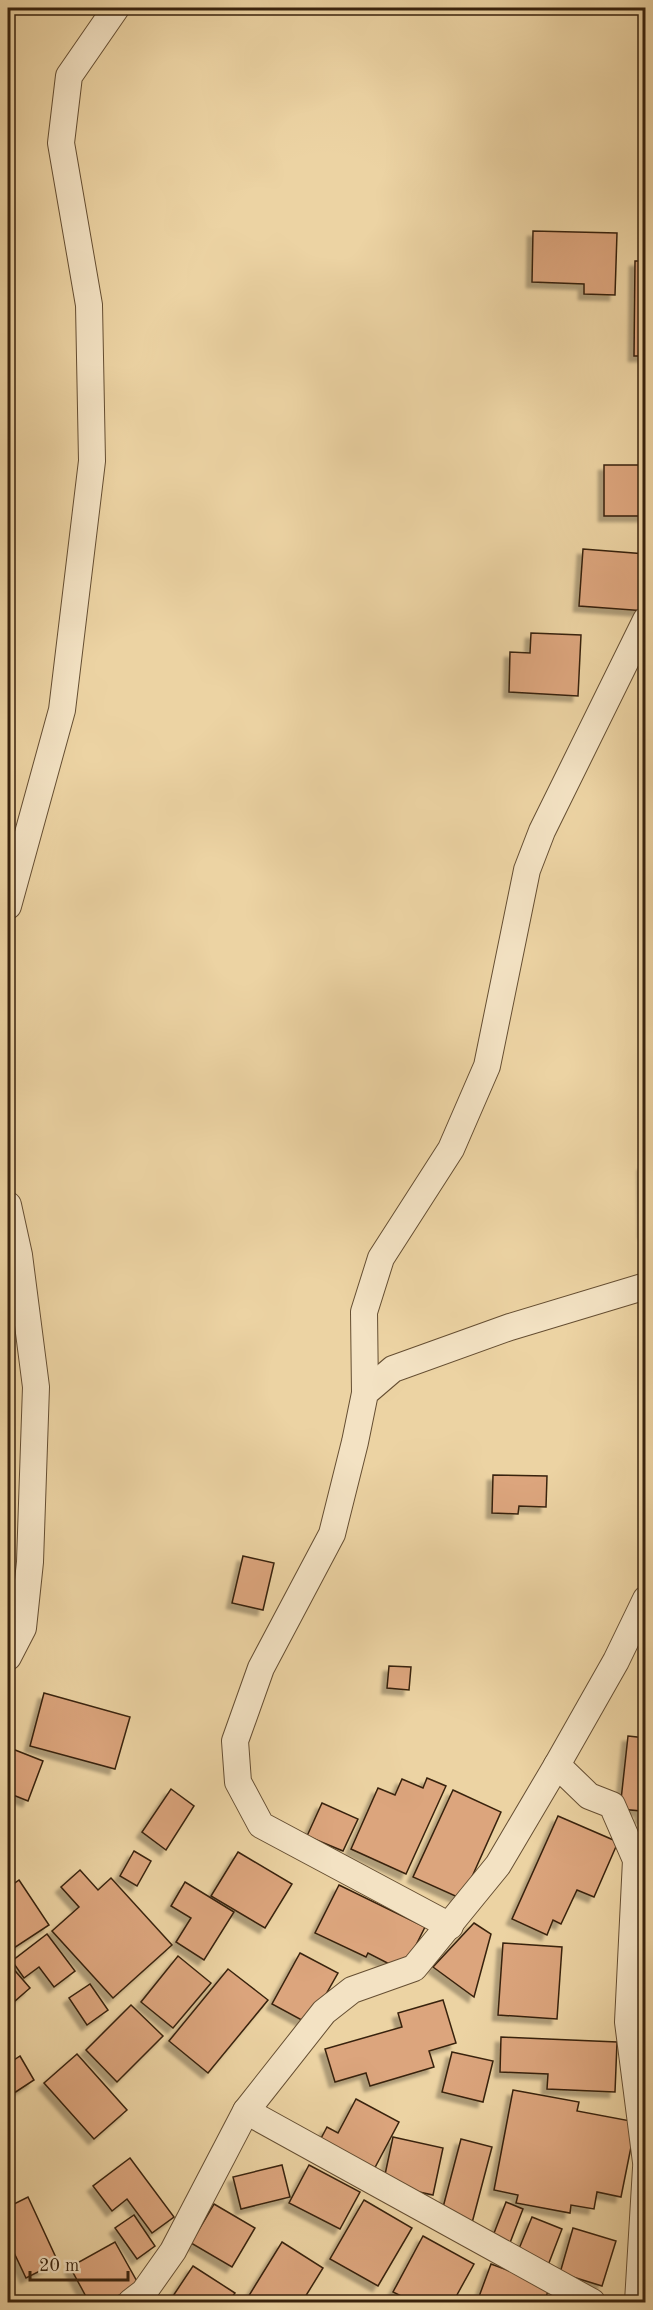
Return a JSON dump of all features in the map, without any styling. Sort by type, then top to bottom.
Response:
[{"type":"street","points":[[8,906],[62,710],[92,461],[89,305],[61,143],[69,76],[116,8]]},
{"type":"street","points":[[450,1926],[261,1825],[238,1782],[235,1741],[261,1668],[332,1534],[365,1393],[364,1312],[381,1258],[451,1149],[487,1066],[527,870],[542,831],[645,620]]},
{"type":"street","points":[[8,1205],[19,1255],[36,1387],[27,1595],[23,1628],[8,1657]]},
{"type":"street","points":[[365,1393],[393,1369],[510,1327],[645,1286]]},
{"type":"street","points":[[131,2302],[144,2292],[173,2251],[246,2111],[324,2012],[352,1990],[414,1968],[498,1864],[616,1661],[645,1599]]},
{"type":"street","points":[[557,1765],[589,1796],[612,1805],[636,1860],[628,2022],[645,2162]]},
{"type":"street","points":[[246,2111],[592,2302]]},
{"type":"street","points":[[638,2302],[645,2168]]},
{"type":"building","points":[[533,231],[617,233],[615,295],[584,294],[584,284],[532,282]]},
{"type":"building","points":[[635,261],[646,261],[646,356],[634,356]]},
{"type":"building","points":[[604,465],[646,465],[646,516],[604,516]]},
{"type":"building","points":[[583,549],[646,554],[646,611],[579,606]]},
{"type":"building","points":[[531,633],[581,635],[578,696],[509,692],[510,652],[530,653]]},
{"type":"building","points":[[643,1165],[646,1165],[646,1233],[644,1233]]},
{"type":"building","points":[[493,1475],[547,1476],[546,1507],[519,1506],[518,1514],[492,1513]]},
{"type":"building","points":[[243,1556],[274,1563],[263,1610],[232,1603]]},
{"type":"building","points":[[389,1666],[411,1667],[409,1690],[387,1688]]},
{"type":"building","points":[[44,1693],[130,1717],[115,1769],[30,1746]]},
{"type":"building","points":[[628,1736],[646,1738],[646,1819],[640,1818],[641,1811],[620,1809]]},
{"type":"building","points":[[10,1748],[43,1761],[28,1801],[8,1793]]},
{"type":"building","points":[[427,1778],[446,1786],[406,1874],[351,1849],[378,1788],[395,1795],[402,1779],[423,1788]]},
{"type":"building","points":[[171,1789],[194,1806],[166,1850],[142,1832]]},
{"type":"building","points":[[453,1790],[501,1812],[462,1899],[413,1877]]},
{"type":"building","points":[[322,1803],[358,1819],[343,1851],[307,1836]]},
{"type":"building","points":[[558,1816],[618,1842],[594,1897],[577,1890],[561,1924],[553,1920],[547,1935],[512,1919]]},
{"type":"building","points":[[134,1851],[151,1861],[137,1886],[120,1876]]},
{"type":"building","points":[[238,1852],[292,1884],[265,1928],[211,1896]]},
{"type":"building","points":[[80,1870],[98,1890],[111,1878],[172,1945],[113,1998],[52,1931],[79,1907],[61,1887]]},
{"type":"building","points":[[19,1880],[49,1925],[14,1948],[8,1938],[8,1888]]},
{"type":"building","points":[[185,1882],[234,1912],[204,1960],[176,1942],[191,1918],[171,1906]]},
{"type":"building","points":[[339,1885],[425,1927],[403,1971],[368,1953],[366,1957],[315,1933]]},
{"type":"building","points":[[474,1923],[491,1934],[474,1997],[433,1967]]},
{"type":"building","points":[[47,1934],[75,1971],[54,1987],[39,1967],[24,1978],[12,1961]]},
{"type":"building","points":[[503,1943],[562,1947],[557,2019],[498,2015]]},
{"type":"building","points":[[300,1953],[338,1973],[309,2024],[272,2004]]},
{"type":"building","points":[[178,1956],[211,1983],[173,2028],[141,2002]]},
{"type":"building","points":[[10,1965],[30,1988],[8,2007],[8,1967]]},
{"type":"building","points":[[228,1969],[268,2000],[208,2073],[169,2041]]},
{"type":"building","points":[[90,1984],[108,2010],[87,2025],[69,1998]]},
{"type":"building","points":[[443,2000],[456,2043],[429,2051],[434,2067],[370,2086],[366,2073],[335,2082],[325,2049],[402,2027],[398,2013]]},
{"type":"building","points":[[131,2005],[163,2036],[117,2082],[86,2050]]},
{"type":"building","points":[[501,2037],[617,2042],[615,2092],[547,2089],[548,2074],[500,2072]]},
{"type":"building","points":[[452,2052],[493,2061],[483,2102],[442,2092]]},
{"type":"building","points":[[77,2054],[127,2110],[94,2139],[44,2083]]},
{"type":"building","points":[[20,2056],[34,2080],[8,2097],[8,2064]]},
{"type":"building","points":[[513,2090],[579,2102],[577,2111],[636,2122],[621,2197],[597,2192],[594,2209],[571,2205],[570,2213],[516,2203],[518,2195],[494,2190]]},
{"type":"building","points":[[356,2099],[399,2122],[371,2175],[317,2146],[327,2127],[338,2133]]},
{"type":"building","points":[[393,2137],[443,2148],[433,2195],[383,2184]]},
{"type":"building","points":[[461,2139],[492,2147],[472,2223],[441,2215]]},
{"type":"building","points":[[130,2158],[174,2217],[152,2233],[127,2199],[112,2211],[93,2186]]},
{"type":"building","points":[[282,2165],[290,2197],[241,2209],[233,2177]]},
{"type":"building","points":[[309,2165],[360,2192],[340,2229],[289,2203]]},
{"type":"building","points":[[28,2197],[58,2262],[26,2278],[8,2240],[8,2207]]},
{"type":"building","points":[[364,2200],[412,2228],[378,2286],[330,2259]]},
{"type":"building","points":[[506,2202],[523,2209],[508,2248],[491,2241]]},
{"type":"building","points":[[214,2204],[255,2228],[232,2267],[191,2243]]},
{"type":"building","points":[[134,2215],[155,2246],[137,2259],[115,2228]]},
{"type":"building","points":[[532,2217],[562,2229],[547,2268],[516,2256]]},
{"type":"building","points":[[573,2228],[616,2241],[602,2286],[560,2273]]},
{"type":"building","points":[[423,2236],[474,2264],[453,2302],[413,2302],[393,2292]]},
{"type":"building","points":[[115,2242],[139,2285],[106,2302],[89,2302],[70,2267]]},
{"type":"building","points":[[282,2242],[323,2268],[302,2302],[245,2302]]},
{"type":"building","points":[[491,2264],[550,2286],[544,2302],[477,2302]]},
{"type":"building","points":[[193,2266],[235,2293],[228,2302],[183,2302],[173,2296]]}]
